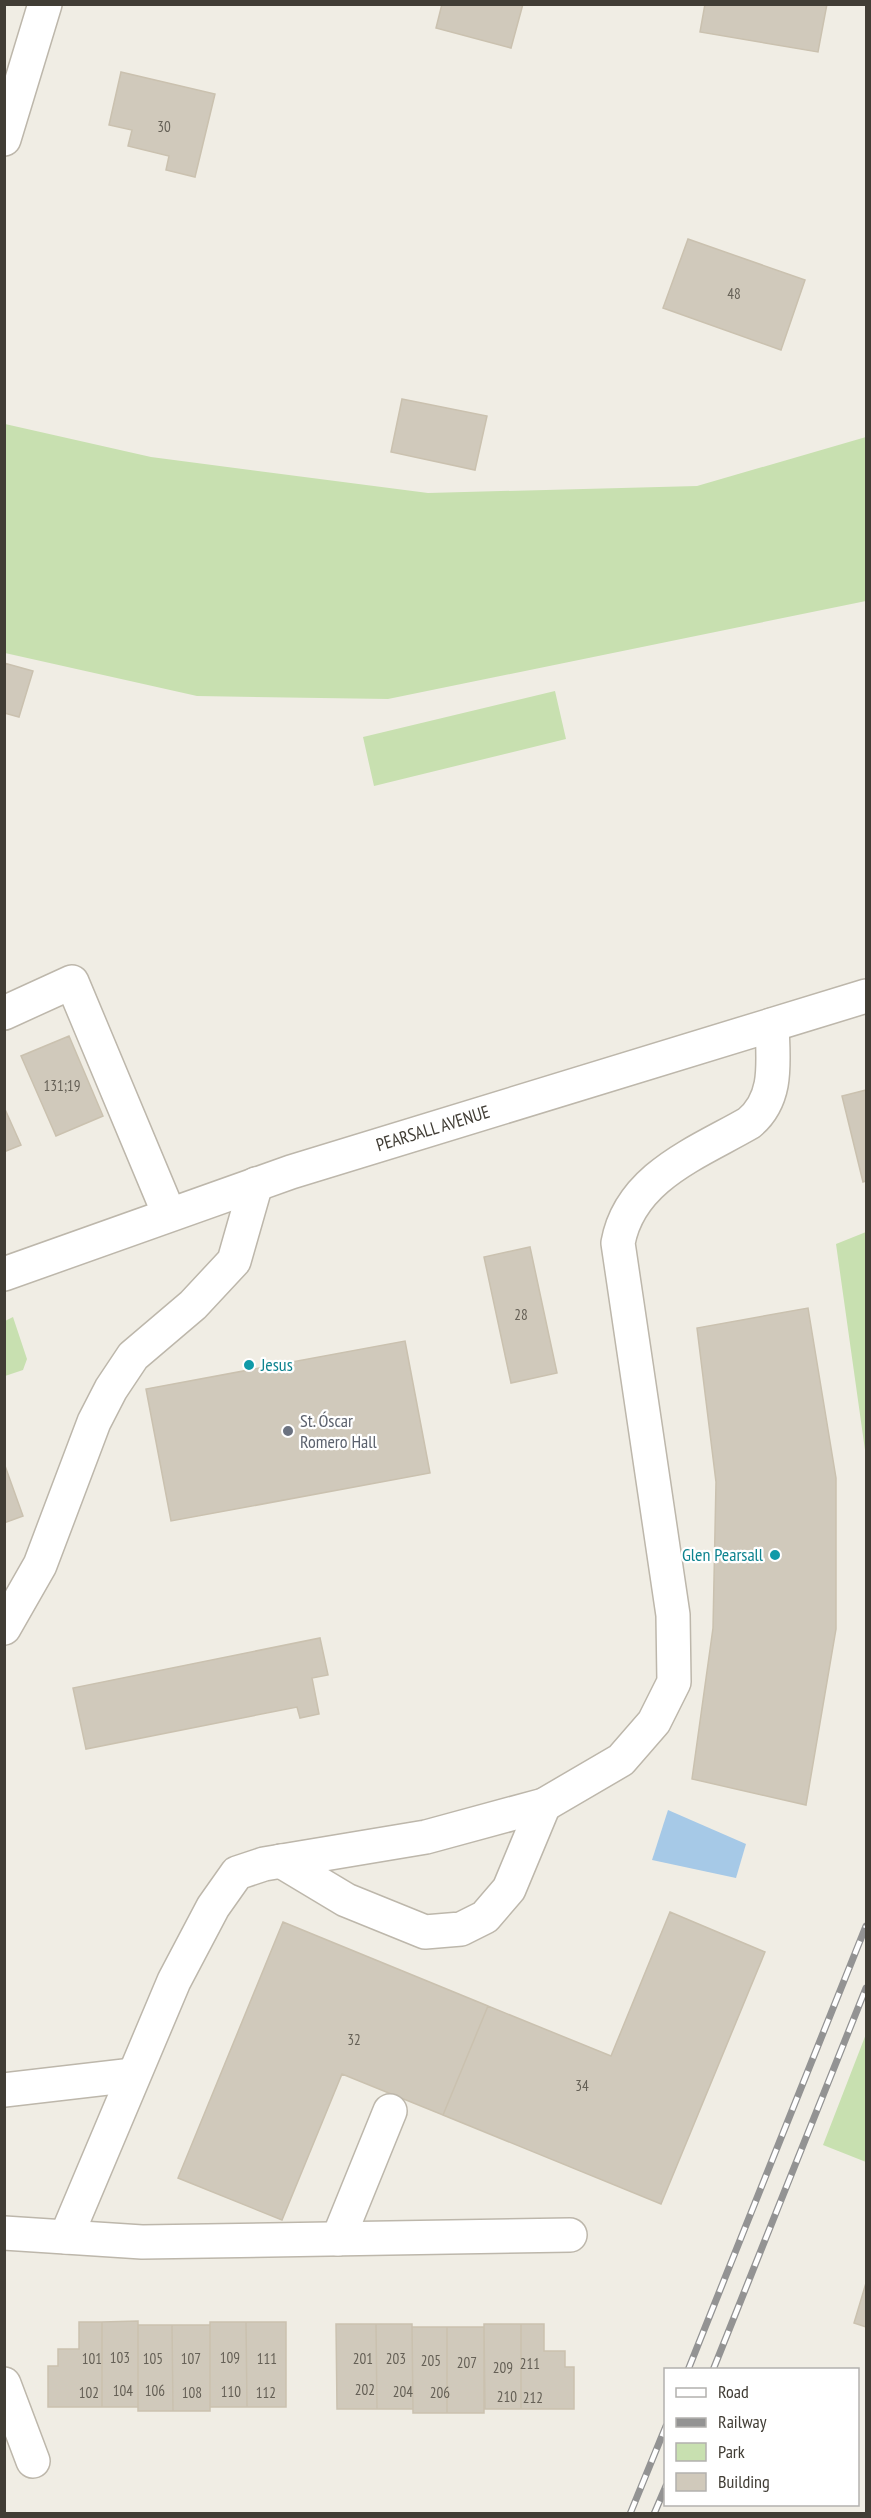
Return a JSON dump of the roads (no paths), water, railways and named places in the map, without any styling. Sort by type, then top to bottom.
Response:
[{"type":"street","points":[[4,139],[45,4]]},
{"type":"street","points":[[4,1013],[72,982],[169,1214]]},
{"type":"street","name":"PEARSALL AVENUE","points":[[4,1274],[256,1184],[867,996]]},
{"type":"street","points":[[66,2237],[174,1981],[213,1907],[237,1873],[282,1861],[426,1837],[544,1805],[621,1760],[654,1722],[674,1682],[673,1615],[618,1243],[621,1226],[642,1191],[669,1169],[761,1114],[772,1086],[772,1025]]},
{"type":"street","points":[[4,1628],[40,1564],[94,1422],[111,1389],[133,1356],[194,1305],[234,1261],[256,1184]]},
{"type":"street","points":[[282,1861],[346,1900],[425,1932],[461,1929],[485,1917],[509,1889],[544,1805]]},
{"type":"street","points":[[4,2090],[133,2075]]},
{"type":"street","points":[[338,2239],[390,2111]]},
{"type":"street","points":[[4,2233],[141,2242],[570,2235]]},
{"type":"street","points":[[4,2384],[33,2462]]},
{"type":"water","points":[[668,1810],[746,1844],[736,1878],[652,1860]]},
{"type":"railway","points":[[689,2368],[866,1926]]},
{"type":"railway","points":[[714,2368],[866,1988]]},
{"type":"railway","points":[[630,2514],[664,2431]]},
{"type":"railway","points":[[654,2514],[664,2491]]},
{"type":"place","name":"Jesus","points":[[249,1365]]},
{"type":"place","name":"St. Óscar Romero Hall","points":[[288,1431]]},
{"type":"place","name":"Glen Pearsall","points":[[775,1555]]}]
